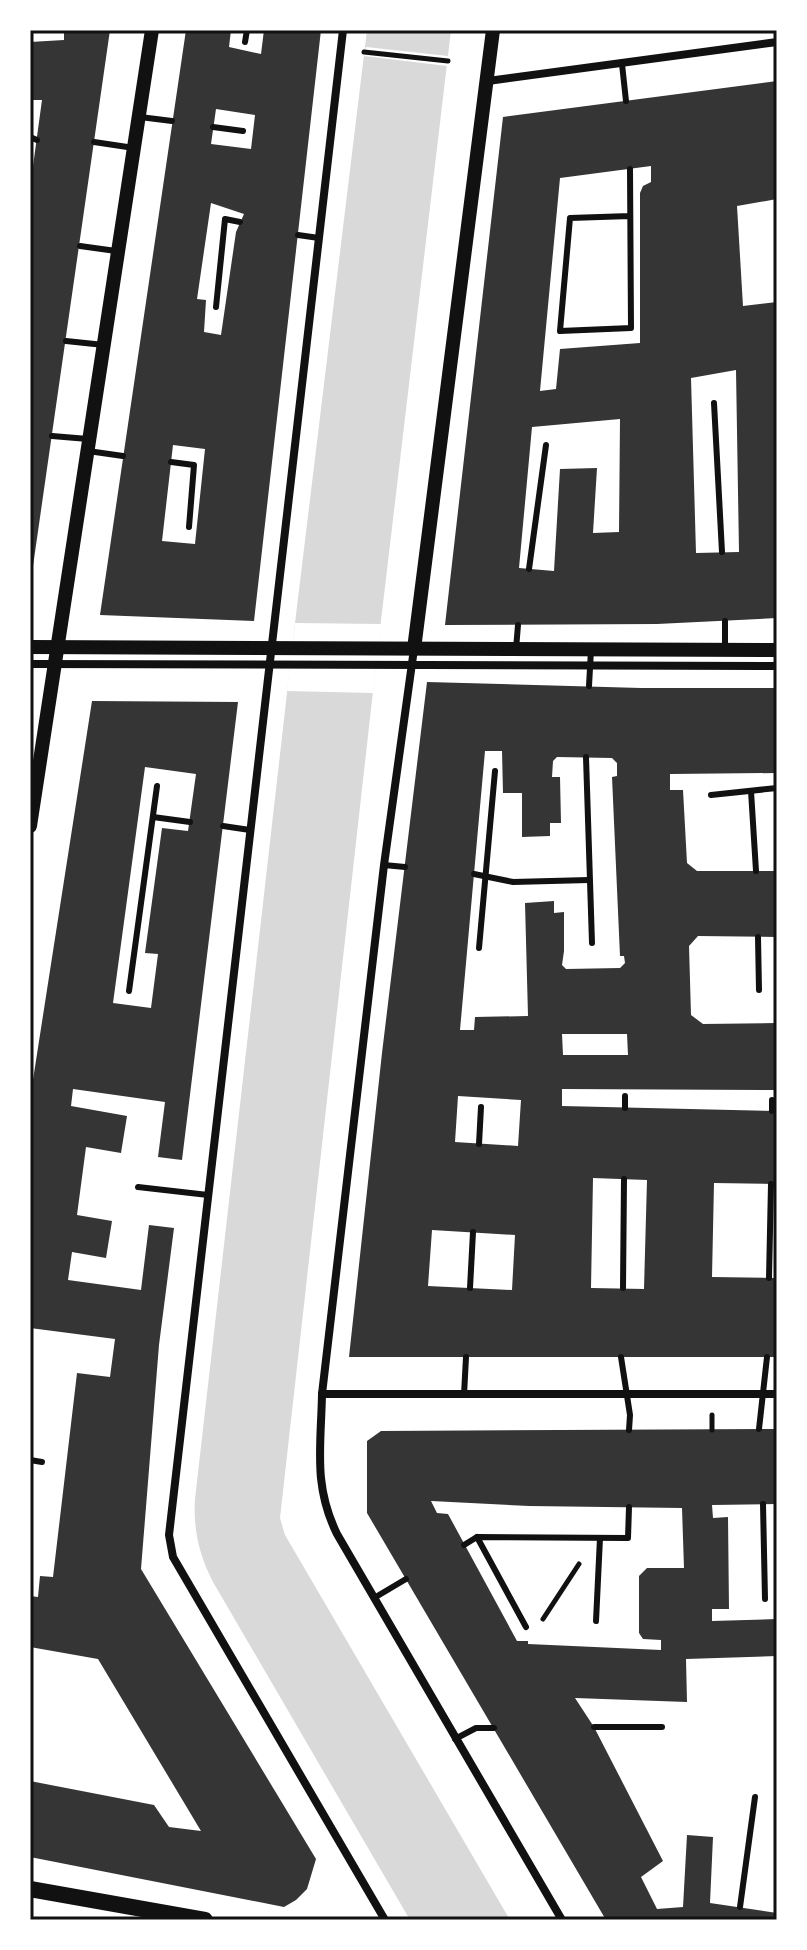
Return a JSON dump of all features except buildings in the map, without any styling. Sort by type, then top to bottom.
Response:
[{"type":"main road","points":[[30,1889],[205,1920]]},
{"type":"street","points":[[30,826],[152,30]]},
{"type":"street","points":[[343,30],[169,1535],[173,1557],[385,1920]]},
{"type":"street","points":[[493,30],[384,865],[322,1394],[320,1482],[326,1510],[374,1598],[562,1920]]},
{"type":"street","points":[[488,81],[777,42]]},
{"type":"street","points":[[30,647],[271,649],[290,657]]},
{"type":"street","points":[[379,658],[414,649],[591,647],[777,650]]},
{"type":"street","points":[[30,664],[269,665],[290,657],[379,658],[412,665],[777,666]]},
{"type":"street","points":[[322,1394],[777,1394]]},
{"type":"lane","points":[[245,42],[247,30]]},
{"type":"lane","points":[[777,42],[777,76]]},
{"type":"lane","points":[[622,64],[626,101]]},
{"type":"lane","points":[[139,117],[172,121]]},
{"type":"lane","points":[[213,127],[243,131]]},
{"type":"lane","points":[[94,142],[134,148]]},
{"type":"lane","points":[[630,169],[631,328],[560,331],[570,218],[630,216]]},
{"type":"lane","points":[[216,307],[225,219],[240,222]]},
{"type":"lane","points":[[298,235],[319,238]]},
{"type":"lane","points":[[80,246],[118,251]]},
{"type":"lane","points":[[66,341],[104,345]]},
{"type":"lane","points":[[714,403],[722,552]]},
{"type":"lane","points":[[52,436],[123,456]]},
{"type":"lane","points":[[529,569],[546,445]]},
{"type":"lane","points":[[171,462],[194,465],[189,527]]},
{"type":"lane","points":[[725,621],[725,650]]},
{"type":"lane","points":[[516,649],[518,625]]},
{"type":"lane","points":[[589,686],[591,647]]},
{"type":"lane","points":[[586,757],[592,943]]},
{"type":"lane","points":[[479,948],[495,771]]},
{"type":"lane","points":[[129,991],[157,786]]},
{"type":"lane","points":[[711,795],[777,788]]},
{"type":"lane","points":[[751,791],[756,871]]},
{"type":"lane","points":[[153,817],[190,822]]},
{"type":"lane","points":[[223,826],[250,830]]},
{"type":"lane","points":[[384,865],[405,867]]},
{"type":"lane","points":[[474,874],[513,882],[589,880]]},
{"type":"lane","points":[[758,937],[759,990]]},
{"type":"lane","points":[[625,1096],[625,1108]]},
{"type":"lane","points":[[772,1100],[772,1111]]},
{"type":"lane","points":[[479,1144],[481,1107]]},
{"type":"lane","points":[[623,1288],[624,1179]]},
{"type":"lane","points":[[769,1278],[771,1184]]},
{"type":"lane","points":[[138,1187],[208,1195]]},
{"type":"lane","points":[[470,1288],[473,1232]]},
{"type":"lane","points":[[464,1395],[466,1357]]},
{"type":"lane","points":[[621,1357],[629,1430]]},
{"type":"lane","points":[[759,1429],[767,1357]]},
{"type":"lane","points":[[30,1460],[42,1462]]},
{"type":"lane","points":[[763,1504],[765,1599]]},
{"type":"lane","points":[[464,1545],[477,1537],[628,1538],[629,1507]]},
{"type":"lane","points":[[477,1537],[526,1627]]},
{"type":"lane","points":[[596,1621],[600,1538]]},
{"type":"lane","points":[[374,1598],[406,1579]]},
{"type":"lane","points":[[594,1727],[662,1727]]},
{"type":"lane","points":[[455,1739],[476,1728],[494,1728]]},
{"type":"lane","points":[[740,1907],[755,1797]]},
{"type":"path","points":[[364,52],[448,61]]},
{"type":"path","points":[[712,1415],[712,1430]]},
{"type":"path","points":[[526,1627],[539,1627],[573,1571],[600,1538]]},
{"type":"shaded area","points":[[367,30],[451,30],[280,1518],[285,1535],[510,1920],[410,1920],[213,1582],[201,1552],[195,1520],[295,623]]},
{"type":"pier","points":[[366,47],[448,56],[447,66],[364,56]]},
{"type":"pier","points":[[295,623],[381,624],[373,693],[287,691]]}]
